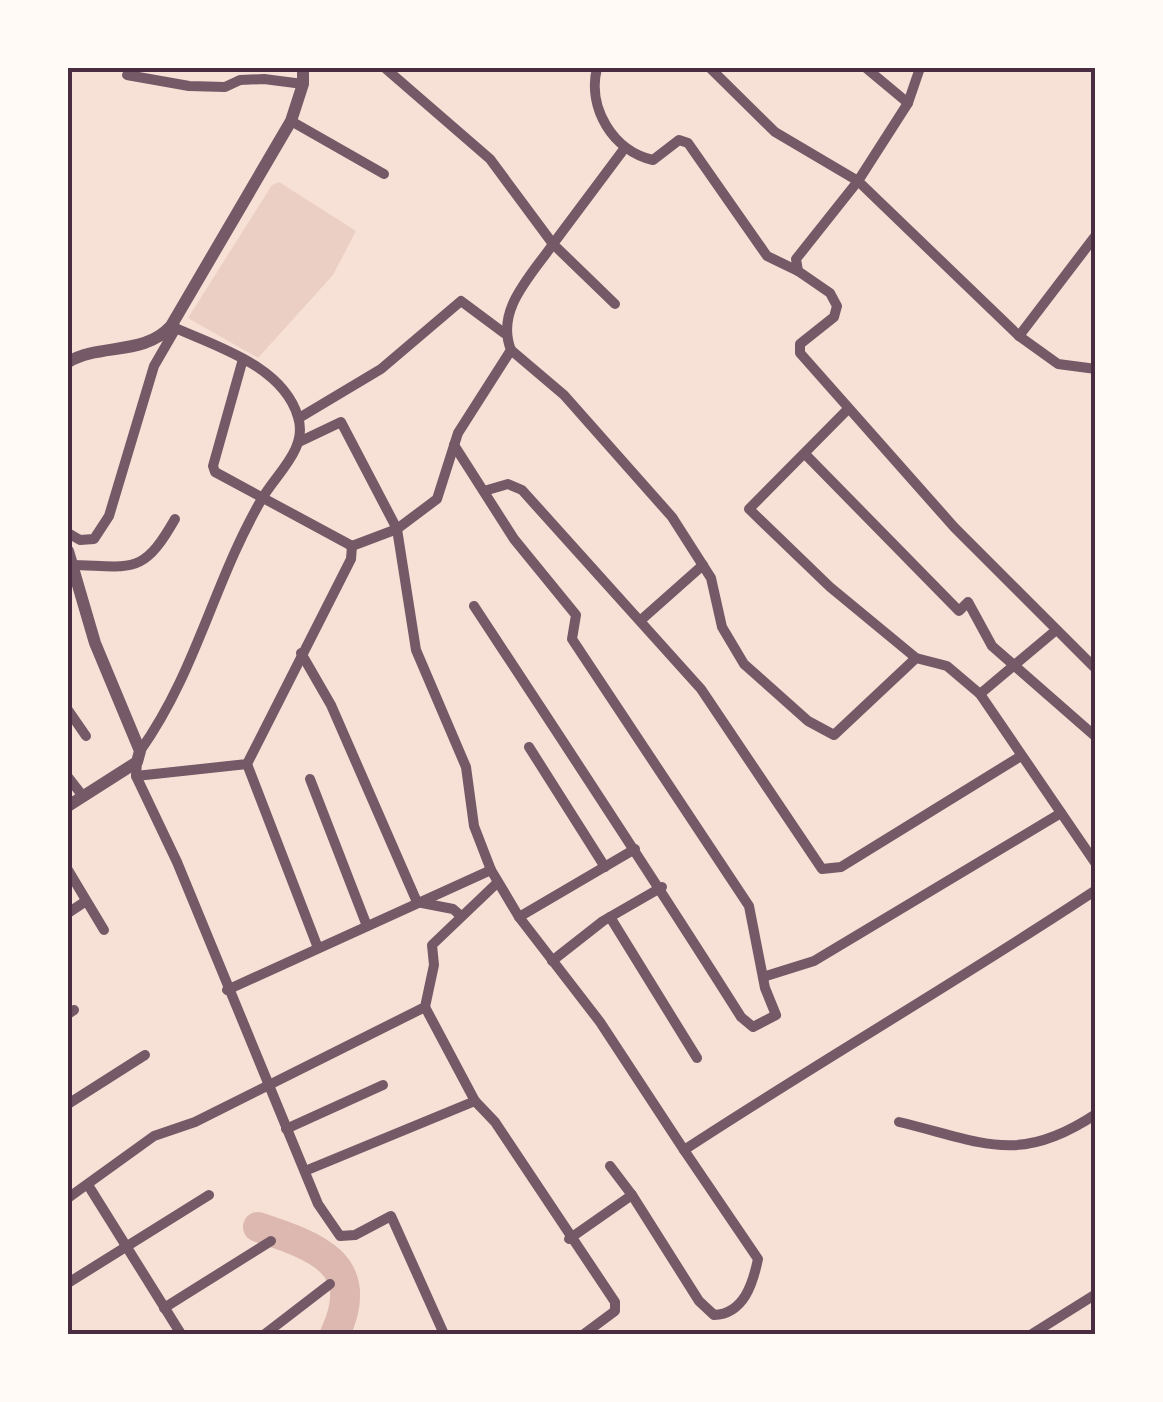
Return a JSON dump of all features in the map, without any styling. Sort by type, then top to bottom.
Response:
[{"type":"street","points":[[68,534],[80,540],[94,539],[109,516],[154,366],[292,121],[303,84],[303,68]]},
{"type":"street","points":[[385,68],[490,159],[553,244],[615,304]]},
{"type":"street","points":[[598,68],[600,118],[624,149],[653,160],[679,140],[688,144],[767,256],[830,293],[837,306],[834,317],[798,349],[846,411],[1055,631],[1096,669]]},
{"type":"street","points":[[710,68],[774,132],[858,181],[1019,336],[1058,364],[1096,368]]},
{"type":"street","points":[[866,68],[908,103]]},
{"type":"street","points":[[798,271],[800,251],[858,181],[908,103],[920,68]]},
{"type":"street","points":[[127,75],[189,86],[224,87],[240,80],[264,79],[303,84]]},
{"type":"street","points":[[292,121],[384,174]]},
{"type":"street","points":[[504,334],[508,311],[624,149]]},
{"type":"street","points":[[1019,336],[1096,234]]},
{"type":"street","points":[[299,418],[381,369],[462,301],[504,334],[511,350],[564,395],[672,517],[711,578],[722,627],[744,664],[826,733],[834,734],[916,658]]},
{"type":"street","points":[[174,327],[243,358],[276,383],[299,418],[301,441]]},
{"type":"street","points":[[68,362],[81,355],[136,346],[174,327]]},
{"type":"street","points":[[243,358],[213,466],[223,477],[352,546],[397,529],[436,499],[454,445],[511,350]]},
{"type":"street","points":[[846,411],[806,456],[749,509],[844,600],[916,658],[947,666],[980,694],[1096,864]]},
{"type":"street","points":[[68,806],[138,763],[189,670],[216,594],[262,499],[301,441],[341,422],[397,529],[416,650],[466,767],[474,826],[497,883],[600,1022],[758,1259],[753,1285],[732,1309],[722,1315],[706,1310],[610,1166]]},
{"type":"street","points":[[454,445],[514,539],[576,615],[572,639],[749,906],[763,977],[776,1016],[753,1027],[742,1017],[662,887],[474,606]]},
{"type":"street","points":[[806,456],[959,610],[968,602],[992,646],[1096,737]]},
{"type":"street","points":[[484,490],[508,484],[522,490],[642,620],[701,690],[822,869],[841,867],[1022,756]]},
{"type":"street","points":[[68,565],[144,563],[156,552],[176,519]]},
{"type":"street","points":[[318,948],[247,764],[351,558],[352,546]]},
{"type":"street","points":[[68,552],[68,565],[138,763],[226,990],[318,1204],[340,1236],[355,1235],[391,1216],[444,1334]]},
{"type":"street","points":[[642,620],[703,565]]},
{"type":"street","points":[[980,694],[1055,631]]},
{"type":"street","points":[[301,653],[331,705],[417,902]]},
{"type":"street","points":[[68,710],[86,736]]},
{"type":"street","points":[[529,747],[605,867]]},
{"type":"street","points":[[138,763],[247,764]]},
{"type":"street","points":[[68,777],[82,796]]},
{"type":"street","points":[[310,778],[367,926]]},
{"type":"street","points":[[763,977],[814,962],[1062,813]]},
{"type":"street","points":[[519,917],[635,849]]},
{"type":"street","points":[[68,870],[104,930]]},
{"type":"street","points":[[226,990],[491,870]]},
{"type":"street","points":[[497,883],[432,945],[434,966],[425,1006],[475,1101],[496,1122],[616,1307],[584,1334]]},
{"type":"street","points":[[552,961],[610,918],[662,887]]},
{"type":"street","points":[[684,1150],[814,1064],[962,980],[1096,890]]},
{"type":"street","points":[[68,912],[86,900]]},
{"type":"street","points":[[417,902],[453,909],[461,916]]},
{"type":"street","points":[[610,918],[698,1058]]},
{"type":"street","points":[[68,1198],[174,1126],[195,1122],[269,1087],[425,1006]]},
{"type":"street","points":[[68,1104],[144,1056]]},
{"type":"street","points":[[286,1129],[383,1085]]},
{"type":"street","points":[[305,1171],[475,1101]]},
{"type":"street","points":[[899,1122],[1001,1146],[1034,1146],[1096,1114]]},
{"type":"street","points":[[88,1185],[164,1308],[174,1332]]},
{"type":"street","points":[[68,1283],[123,1244],[209,1195]]},
{"type":"street","points":[[570,1240],[632,1195]]},
{"type":"street","points":[[164,1308],[271,1241]]},
{"type":"street","points":[[265,1334],[330,1284]]},
{"type":"street","points":[[1032,1334],[1096,1294]]},
{"type":"shaded area","points":[[279,182],[356,231],[333,275],[258,358],[188,318],[272,185]]},
{"type":"waterway","points":[[258,1227],[316,1250],[340,1274],[345,1290],[344,1310],[335,1334]]}]
